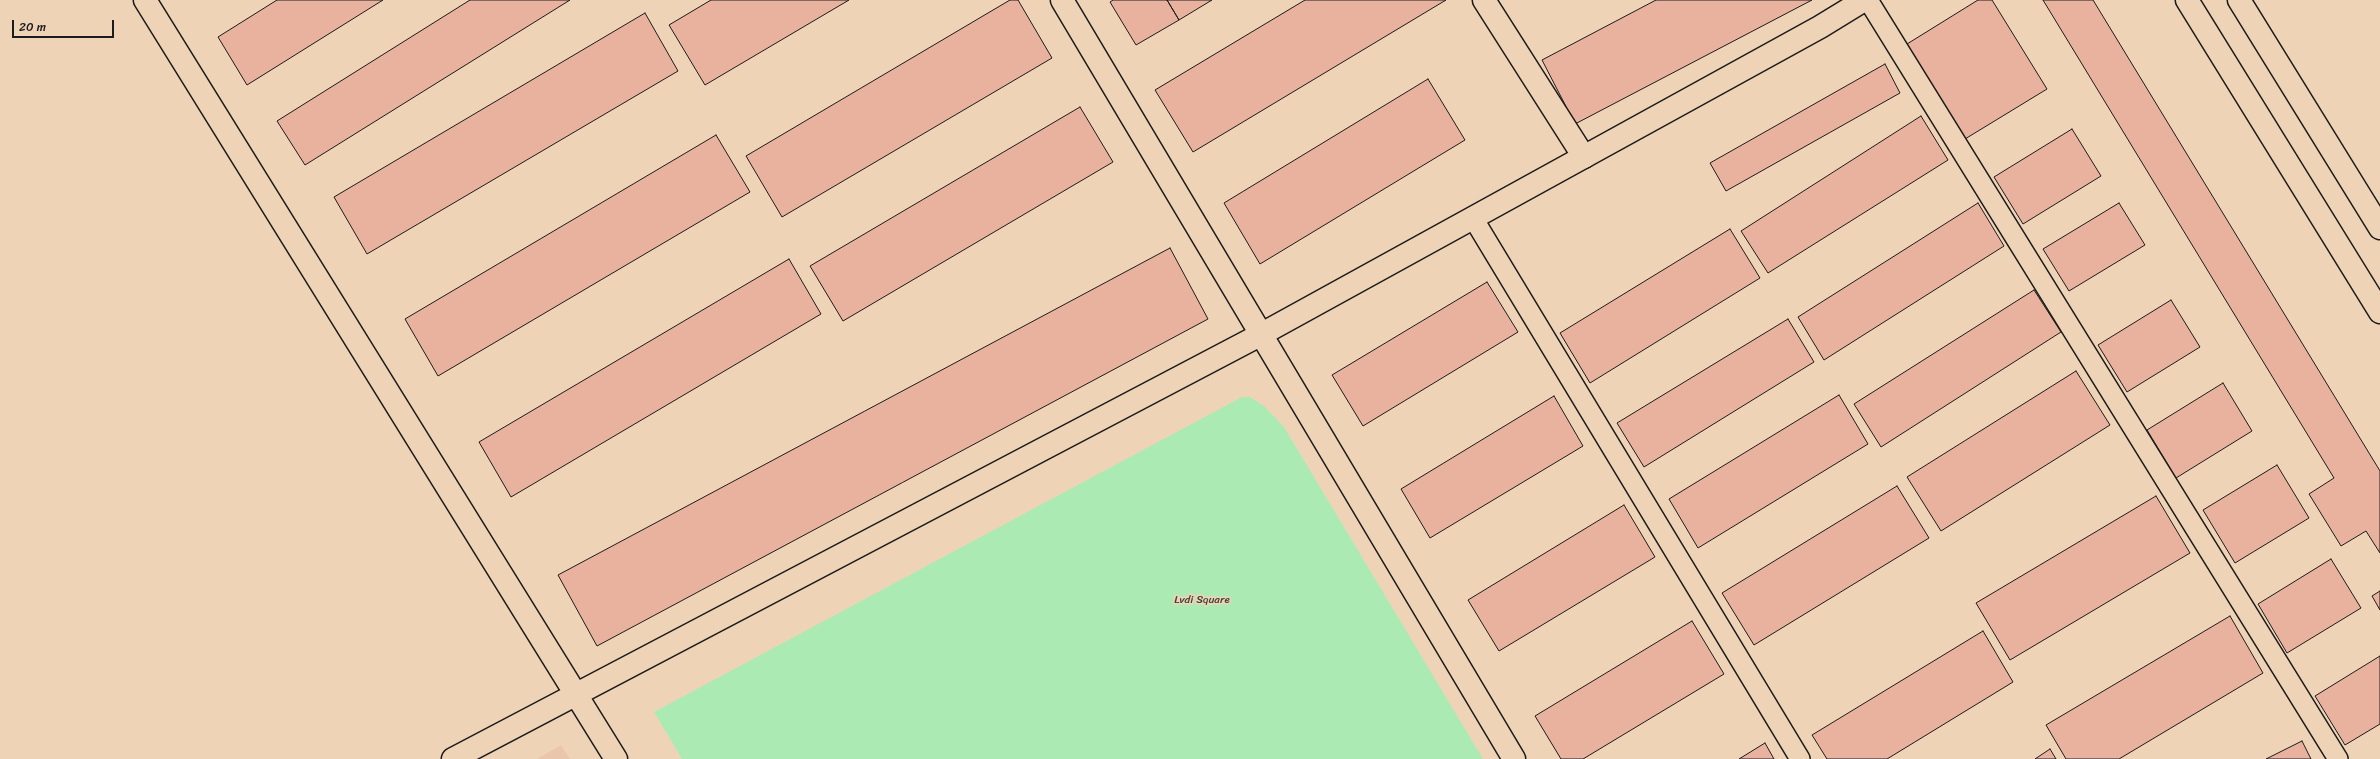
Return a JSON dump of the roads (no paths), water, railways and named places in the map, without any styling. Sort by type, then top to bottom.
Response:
[{"type":"street","points":[[145,0],[616,759]]},
{"type":"street","points":[[1062,0],[1260,335],[1514,759]]},
{"type":"street","points":[[1484,0],[1584,156]]},
{"type":"street","points":[[453,759],[1260,335],[1820,27],[1864,0]]},
{"type":"street","points":[[2187,0],[2380,312]]},
{"type":"street","points":[[2239,0],[2380,228]]},
{"type":"lane","points":[[1868,0],[2338,759]]},
{"type":"lane","points":[[1474,218],[1800,759]]},
{"type":"park label","name":"Lvdi Square","points":[[1202,600]]}]
